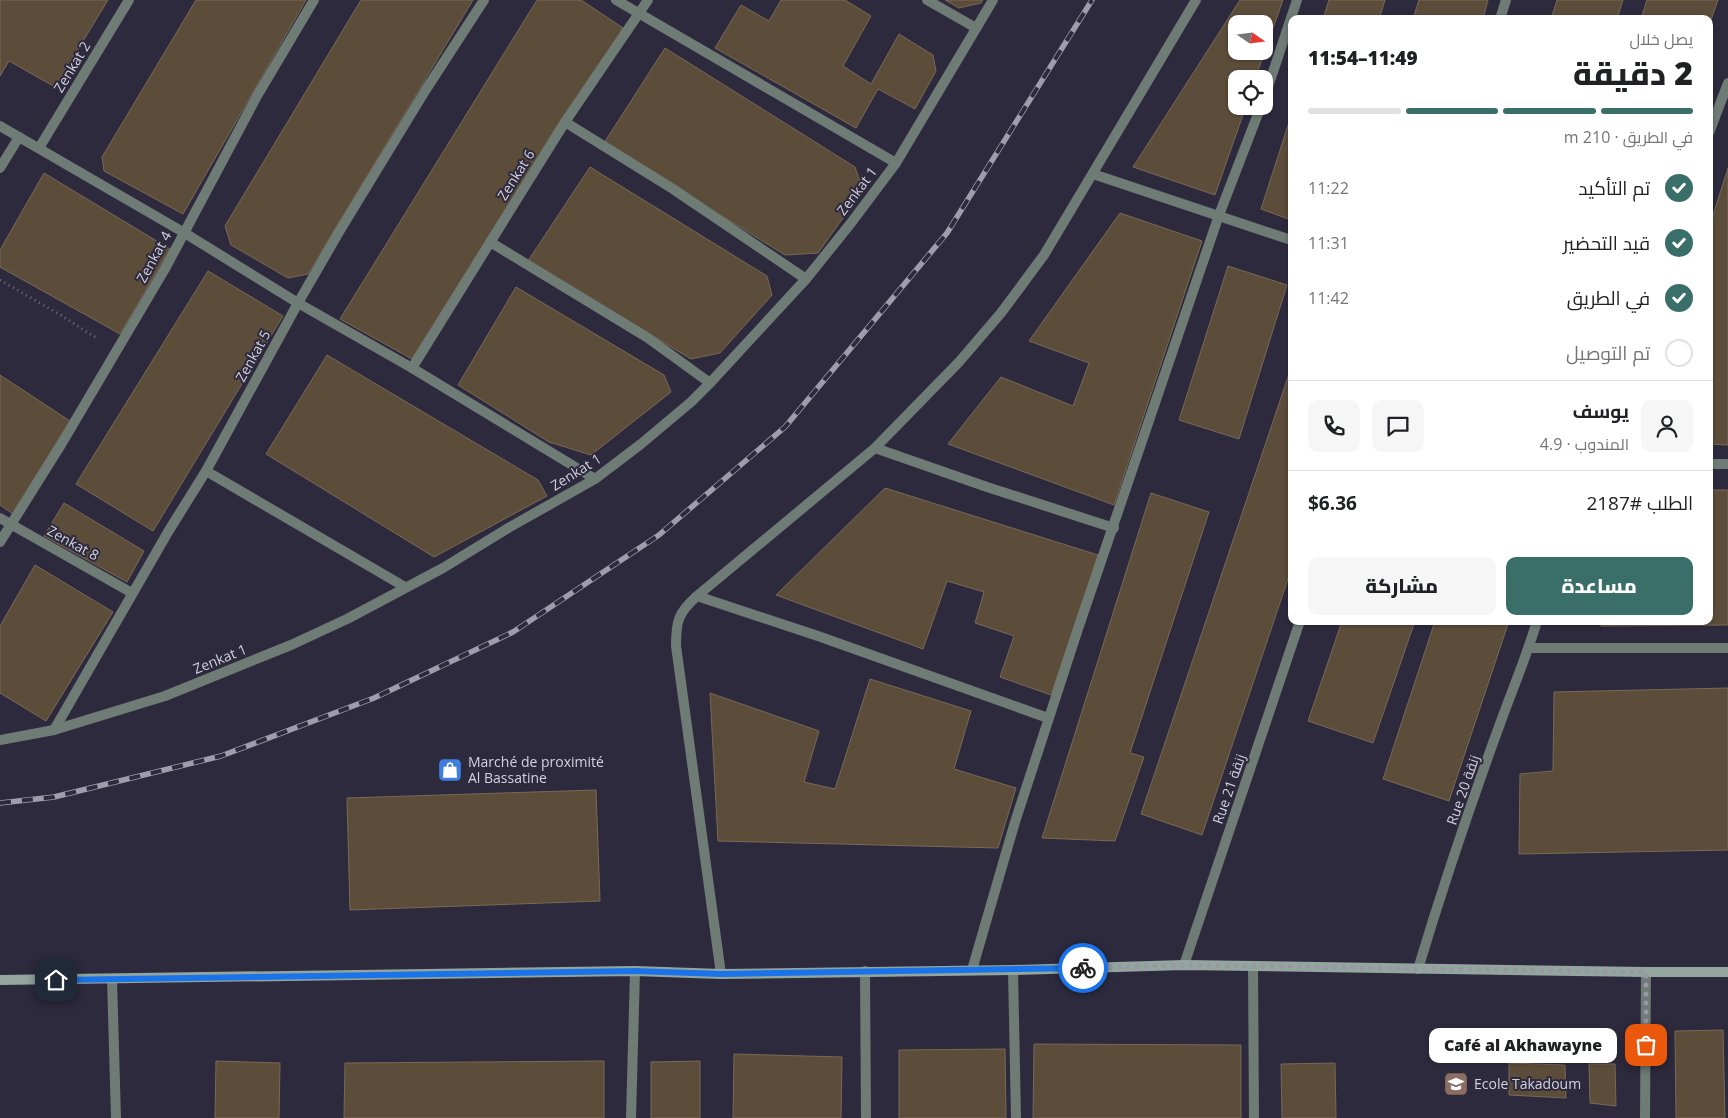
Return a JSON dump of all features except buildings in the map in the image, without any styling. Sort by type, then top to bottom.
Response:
[{"type":"main road","points":[[0,980],[635,971],[721,974],[1013,970],[1184,965],[1728,972]]},
{"type":"street","name":"Zenkat 2","points":[[39,148],[128,0]]},
{"type":"street","name":"Zenkat 4","points":[[0,542],[62,443],[166,267],[257,96],[314,0]]},
{"type":"street","name":"Zenkat 5","points":[[54,730],[132,593],[206,471],[339,232],[420,99],[484,0]]},
{"type":"street","points":[[616,0],[896,164]]},
{"type":"street","name":"Zenkat 6","points":[[412,368],[565,122],[648,0]]},
{"type":"street","points":[[927,0],[976,28]]},
{"type":"street","name":"Zenkat 1","points":[[0,740],[54,730],[165,696],[291,646],[347,619],[443,568],[510,526],[595,479],[692,402],[806,278],[896,164],[993,0]]},
{"type":"street","points":[[721,974],[676,646],[676,627],[682,611],[697,596],[875,448],[959,362],[1001,313],[1044,255],[1196,0]]},
{"type":"street","points":[[1292,15],[1297,0]]},
{"type":"street","points":[[1501,15],[1506,0]]},
{"type":"street","points":[[1273,73],[1288,27]]},
{"type":"street","points":[[1713,122],[1728,83]]},
{"type":"street","points":[[972,970],[1015,822],[1048,718],[1219,215],[1258,115]]},
{"type":"street","points":[[565,122],[673,189],[806,278]]},
{"type":"street","points":[[0,126],[183,232],[298,303],[412,368],[595,479]]},
{"type":"street","points":[[0,168],[19,137]]},
{"type":"street","points":[[1093,174],[1288,239]]},
{"type":"street","points":[[490,242],[648,338],[710,383]]},
{"type":"street","points":[[875,448],[1114,528]]},
{"type":"street","points":[[1713,464],[1728,464]]},
{"type":"street","points":[[206,471],[405,587]]},
{"type":"street","name":"Zenkat 8","points":[[0,518],[132,593]]},
{"type":"street","points":[[697,596],[818,636],[1048,718]]},
{"type":"street","name":"Rue 21 زنقة","points":[[1184,965],[1299,625]]},
{"type":"street","name":"Rue 20 زنقة","points":[[1418,969],[1443,886],[1536,625]]},
{"type":"street","points":[[1529,648],[1728,648]]},
{"type":"street","points":[[1253,966],[1254,1118]]},
{"type":"street","points":[[1013,970],[1016,1118]]},
{"type":"street","points":[[631,1118],[635,971]]},
{"type":"street","points":[[865,971],[866,1118]]},
{"type":"street","points":[[1645,1118],[1646,972]]},
{"type":"street","points":[[112,979],[116,1118]]},
{"type":"path","points":[[0,280],[59,314],[117,351]]},
{"type":"railway","points":[[0,803],[54,797],[221,756],[374,698],[513,632],[659,535],[785,427],[947,233],[1092,0]]},
{"type":"way so far","points":[[1083,968],[1184,965],[1646,972],[1646,1045]]},
{"type":"place","name":"Marché de proximité Al Bassatine","points":[[450,770]]},
{"type":"place","name":"Café al Akhawayne","points":[[1646,1045]]},
{"type":"place","name":"Ecole Takadoum","points":[[1456,1084]]},
{"type":"route","points":[[56,980],[635,971],[721,974],[1083,968]]}]
